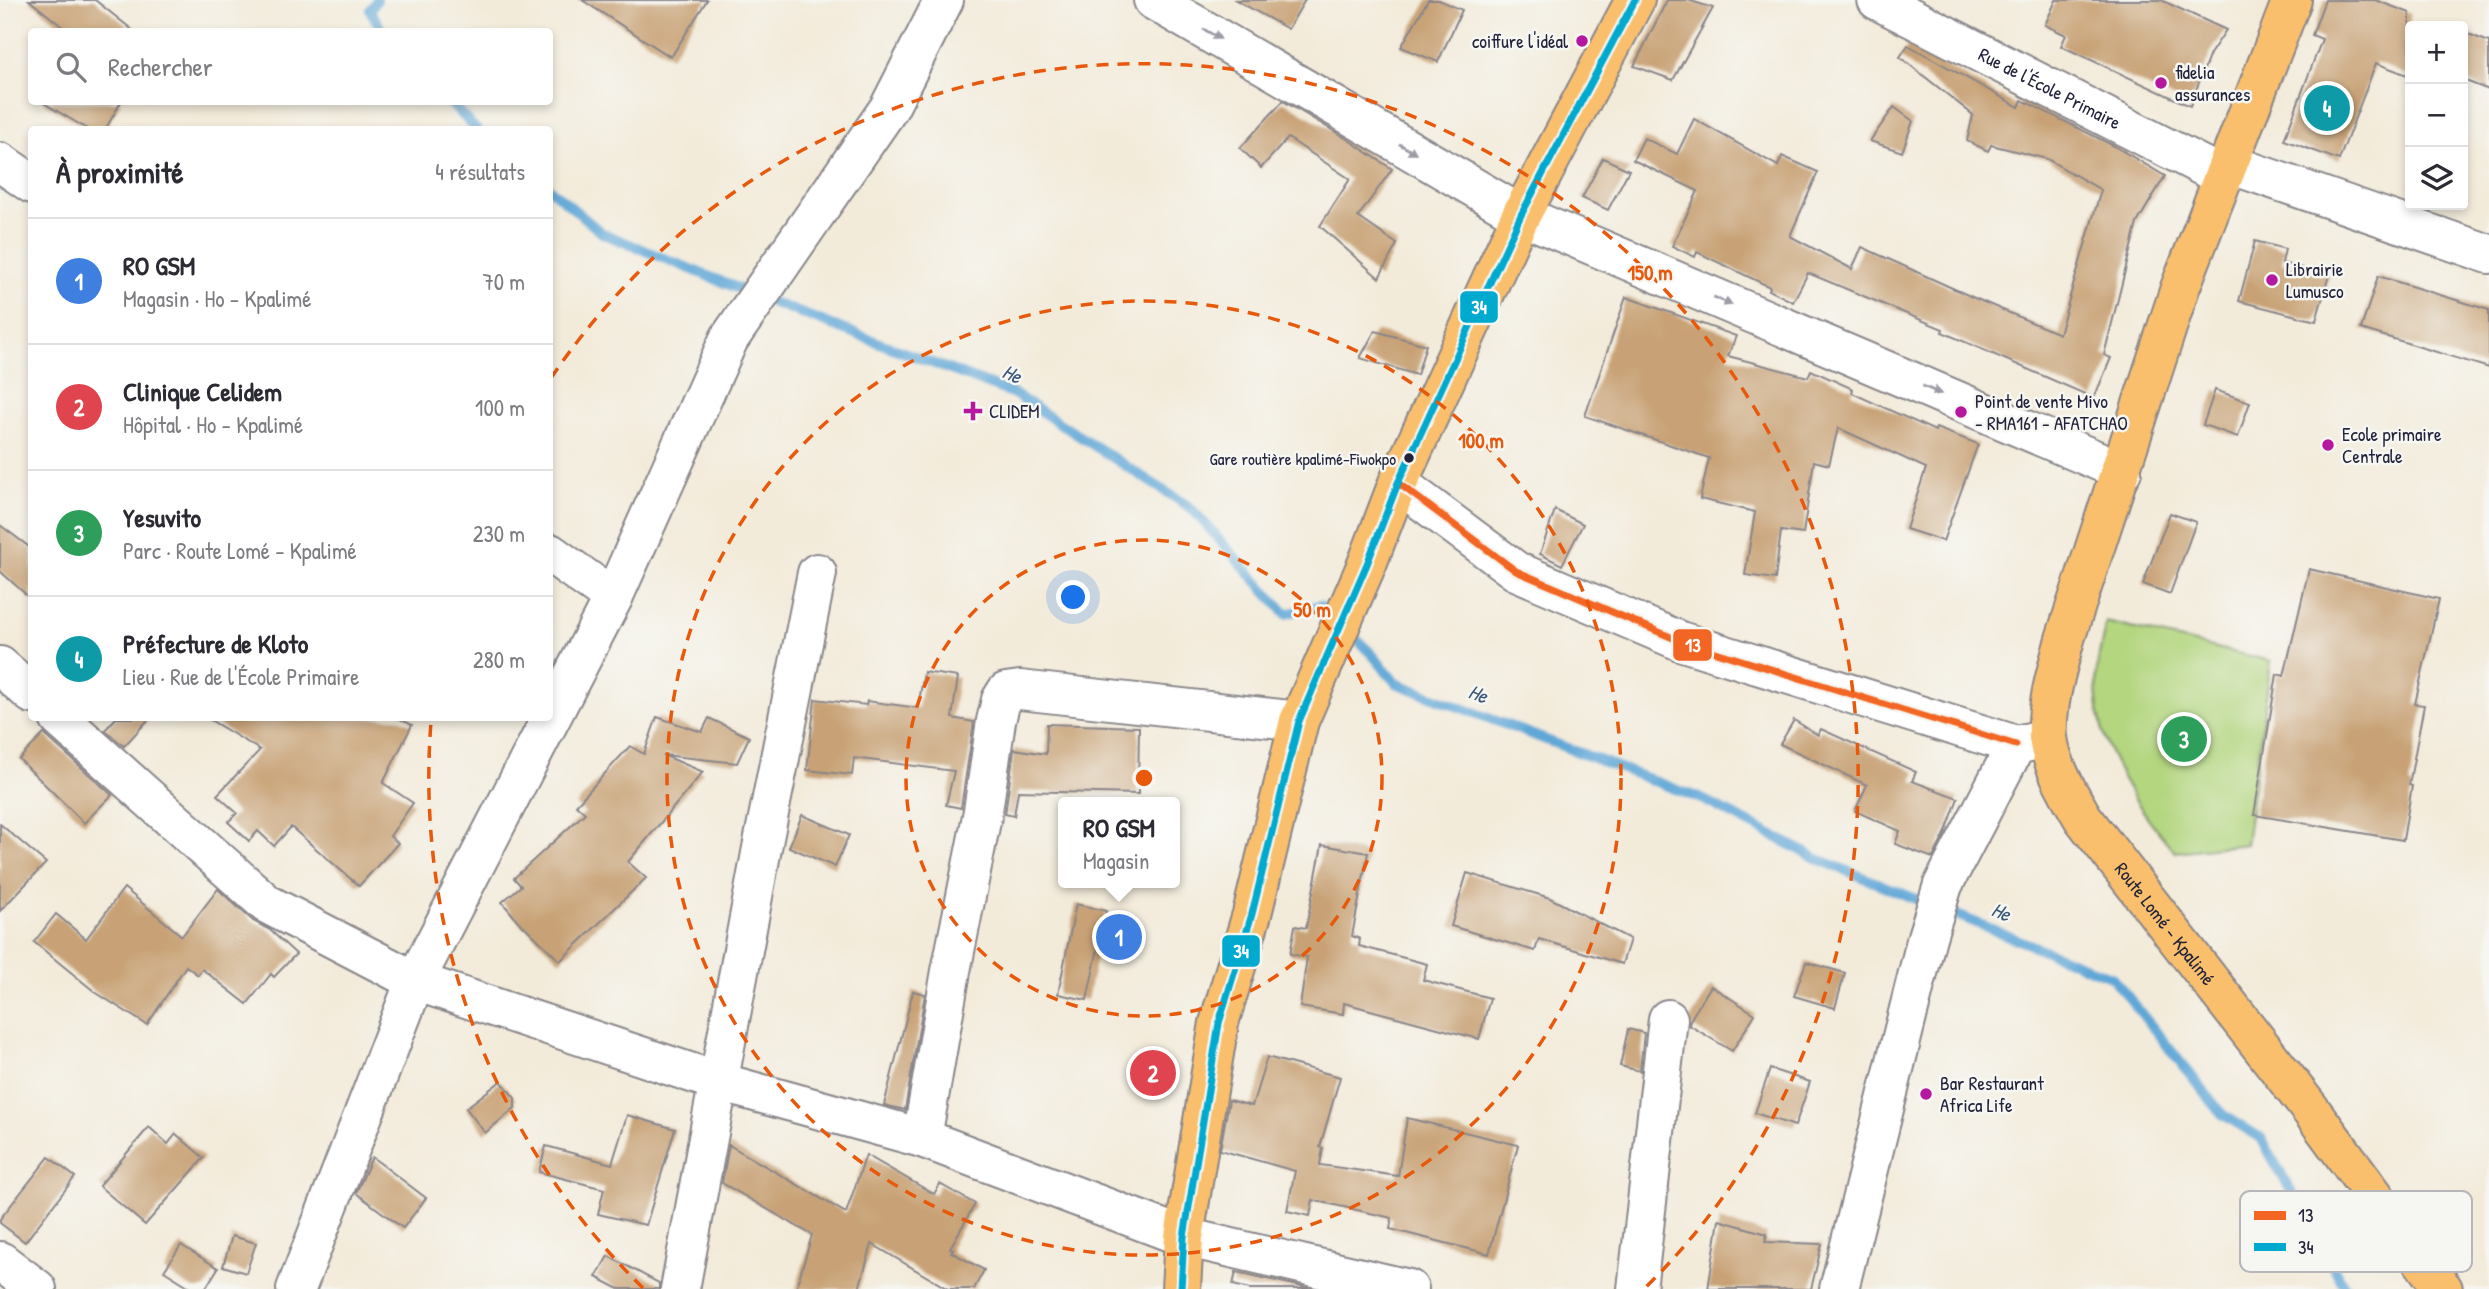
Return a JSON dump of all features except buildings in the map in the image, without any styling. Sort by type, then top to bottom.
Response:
[{"type":"main road","points":[[1181,1289],[1184,1237],[1202,1113],[1219,1023],[1252,914],[1299,721],[1367,564],[1398,483],[1521,215],[1635,0]]},
{"type":"main road","name":"Route Lomé - Kpalimé","points":[[2292,0],[2180,288],[2057,670],[2051,702],[2032,741],[2058,771],[2083,818],[2371,1191]]},
{"type":"main road","name":"Route Lomé - Kpalimé","points":[[2430,1272],[2443,1289]]},
{"type":"street","points":[[553,714],[613,598],[729,339],[889,108],[944,0]]},
{"type":"street","points":[[1153,0],[1521,215],[2122,471]]},
{"type":"street","name":"Rue de l'École Primaire","points":[[1877,0],[2226,171],[2489,254]]},
{"type":"street","points":[[0,162],[28,181]]},
{"type":"street","points":[[1398,483],[1516,570],[1680,641],[2032,741],[1943,885],[1927,937],[1839,1289]]},
{"type":"street","points":[[553,555],[613,598]]},
{"type":"street","points":[[680,1289],[817,573]]},
{"type":"street","points":[[0,666],[28,690]]},
{"type":"street","points":[[922,1138],[951,971],[983,811],[996,721],[1000,700],[1006,692],[1020,690],[1299,721]]},
{"type":"street","points":[[62,721],[267,904],[415,981],[719,1082],[922,1138],[1184,1237],[1409,1289]]},
{"type":"street","points":[[296,1289],[415,981],[549,721]]},
{"type":"street","points":[[1636,1289],[1668,1019]]},
{"type":"street","points":[[0,1261],[37,1289]]},
{"type":"green space","points":[[2106,622],[2271,661],[2246,844],[2175,852],[2130,791],[2107,745],[2100,721],[2097,696],[2098,664]]},
{"type":"waterway","name":"He","points":[[377,0],[370,10],[381,28]]},
{"type":"waterway","name":"He","points":[[452,105],[473,126]]},
{"type":"waterway","name":"He","points":[[553,192],[602,233],[752,294]]},
{"type":"waterway","name":"He","points":[[766,300],[1014,394],[1191,508],[1286,614],[1319,605],[1335,620]]},
{"type":"waterway","name":"He","points":[[1347,630],[1396,683],[1704,800],[1818,859],[1928,904]]},
{"type":"waterway","name":"He","points":[[1942,909],[2113,978],[2222,1114],[2261,1138],[2291,1191]]},
{"type":"waterway","name":"He","points":[[2336,1272],[2346,1289]]},
{"type":"transit line","name":"34","points":[[1181,1289],[1184,1237],[1219,1023],[1252,914],[1299,721],[1367,564],[1398,483],[1521,215],[1635,0]]},
{"type":"transit line","name":"13","points":[[1398,483],[1516,571],[1680,641],[2016,745]]},
{"type":"place","name":"coiffure l'idéal","points":[[1582,41]]},
{"type":"place","name":"fidelia assurances","points":[[2161,83]]},
{"type":"place","name":"Préfecture de Kloto","points":[[2327,108]]},
{"type":"place","name":"Librairie Lumusco","points":[[2272,280]]},
{"type":"place","name":"CLIDEM","points":[[973,411]]},
{"type":"place","name":"Point de vente Mivo - RMA161 - AFATCHAO","points":[[1961,412]]},
{"type":"place","name":"Ecole primaire Centrale","points":[[2328,445]]},
{"type":"place","name":"Gare routière kpalimé-Fiwokpo","points":[[1409,458]]},
{"type":"place","name":"Yesuvito","points":[[2184,739]]},
{"type":"place","name":"RO GSM","points":[[1119,937]]},
{"type":"place","name":"Clinique Celidem","points":[[1153,1073]]},
{"type":"place","name":"Bar Restaurant Africa Life","points":[[1926,1094]]}]
